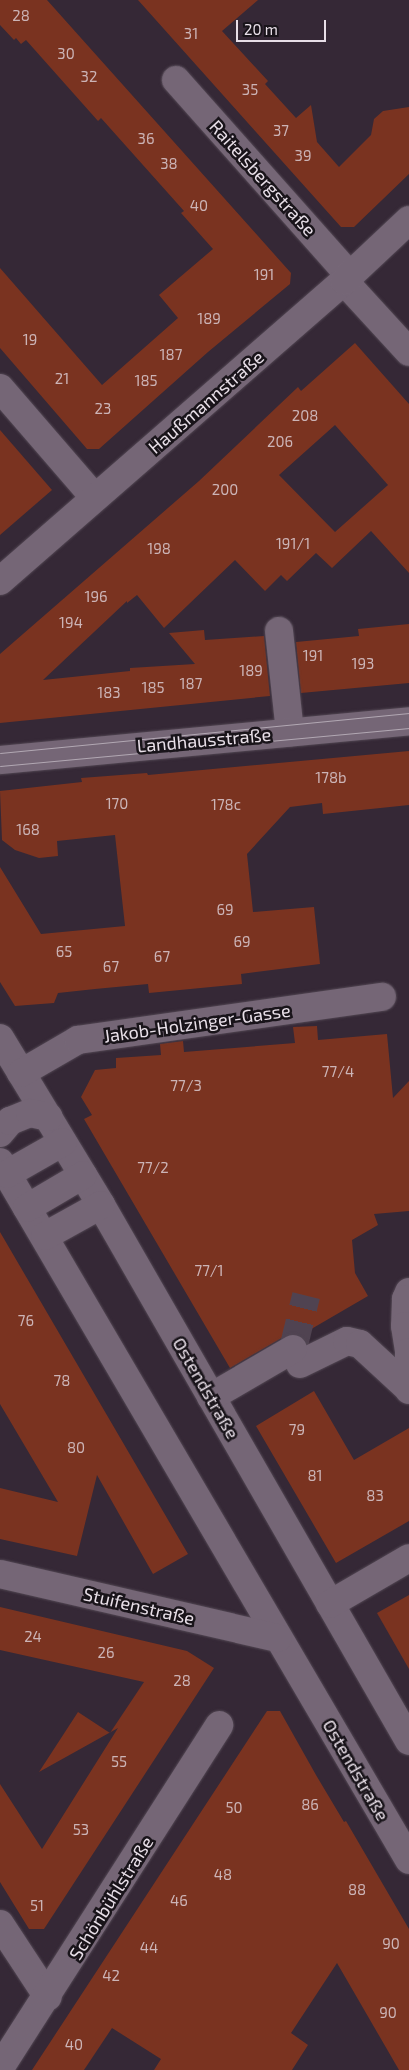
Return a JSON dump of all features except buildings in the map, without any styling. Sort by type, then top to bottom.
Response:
[{"type":"street","name":"Raitelsbergstraße","points":[[176,80],[409,352]]},
{"type":"street","name":"Haußmannstraße","points":[[0,581],[347,279],[409,220]]},
{"type":"street","points":[[0,388],[96,498]]},
{"type":"street","points":[[279,631],[290,732]]},
{"type":"street","name":"Landhausstraße","points":[[0,760],[409,721]]},
{"type":"street","name":"Jakob-Holzinger-Gasse","points":[[21,1073],[78,1040],[382,997]]},
{"type":"street","name":"Ostendstraße","points":[[0,1038],[101,1205],[409,1741]]},
{"type":"street","points":[[0,1133],[10,1121],[30,1113],[49,1117]]},
{"type":"street","points":[[4,1168],[63,1142]]},
{"type":"street","name":"Ostendstraße","points":[[4,1168],[409,1860]]},
{"type":"street","points":[[28,1208],[83,1175]]},
{"type":"street","points":[[45,1236],[101,1205]]},
{"type":"street","points":[[409,1292],[406,1299],[405,1326],[409,1352],[409,1389]]},
{"type":"street","points":[[211,1397],[297,1357],[347,1341],[360,1344],[409,1389]]},
{"type":"street","points":[[330,1604],[409,1558]]},
{"type":"street","name":"Stuifenstraße","points":[[0,1574],[278,1638]]},
{"type":"street","name":"Schönbühlstraße","points":[[0,2068],[48,1997],[219,1725]]},
{"type":"street","points":[[0,1924],[48,1997]]},
{"type":"tunnel","points":[[293,1349],[306,1296]]},
{"type":"tram line","points":[[0,753],[409,713]]},
{"type":"tram line","points":[[0,766],[409,728]]}]
